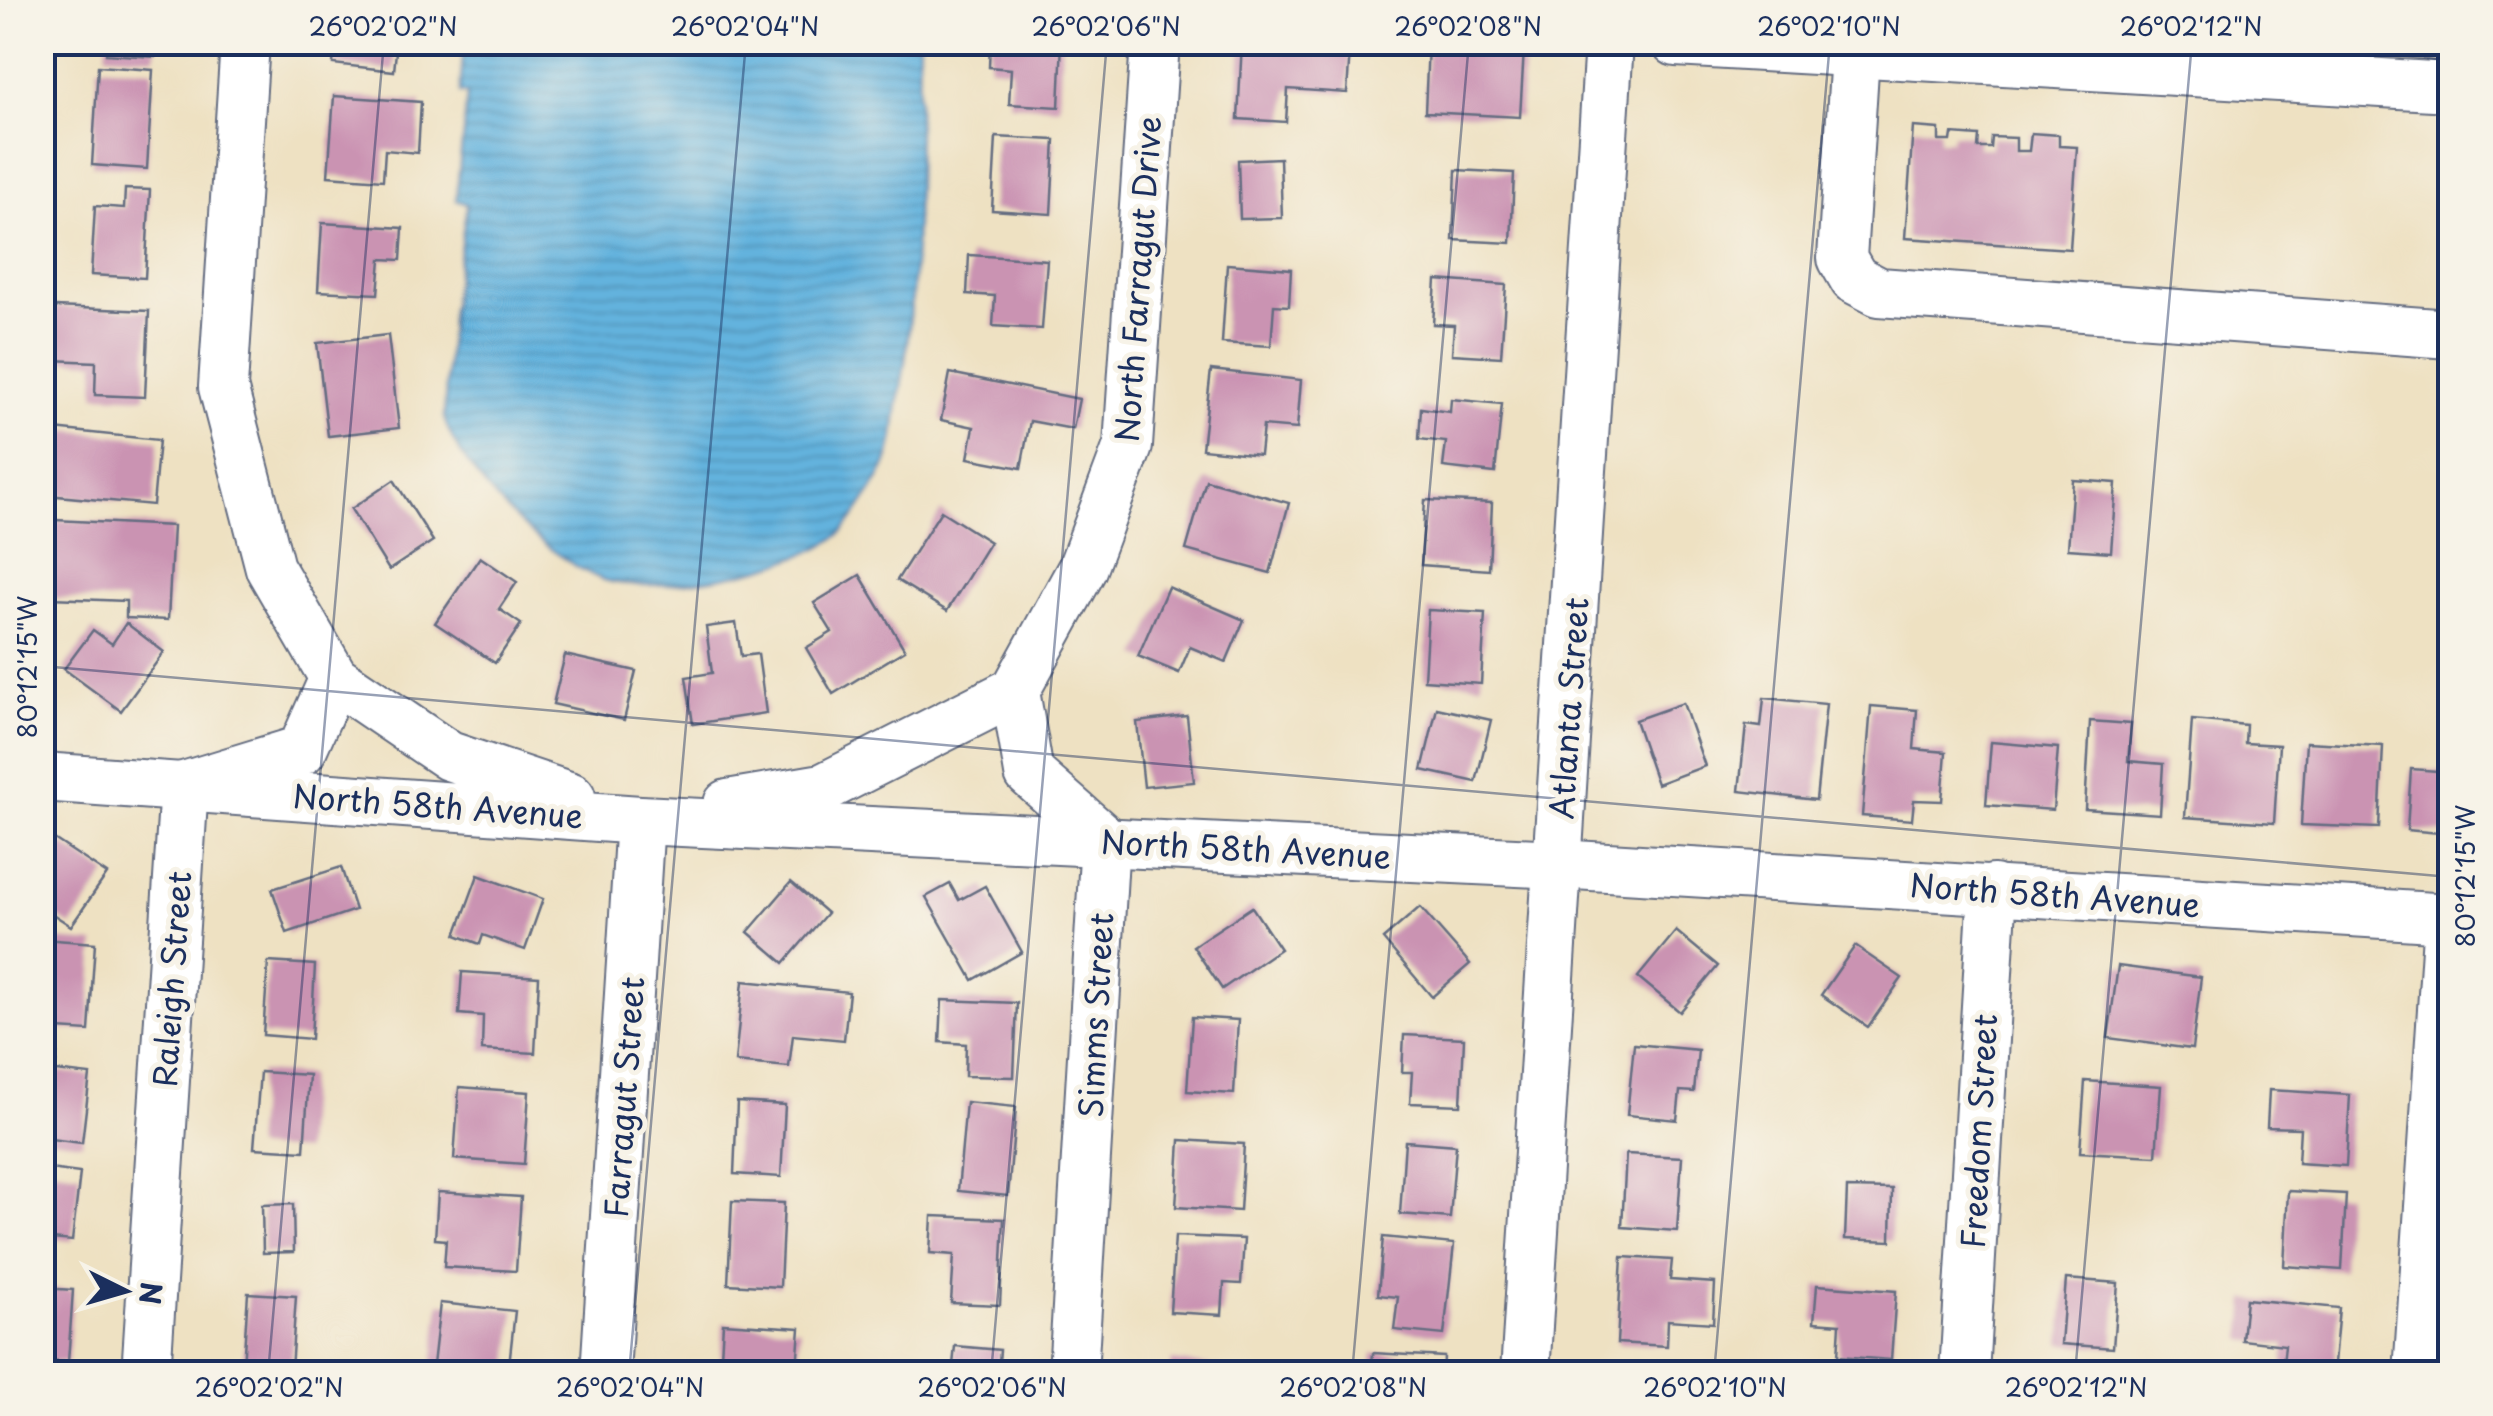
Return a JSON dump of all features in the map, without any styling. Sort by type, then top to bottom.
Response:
[{"type":"street","points":[[245,42],[223,386],[270,568],[334,678],[449,756],[640,820],[823,788],[1015,691],[1029,773],[1105,840]]},
{"type":"street","name":"North Farragut Drive","points":[[1015,691],[1082,569],[1128,446],[1155,42]]},
{"type":"street","name":"Atlanta Street","points":[[1525,1374],[1609,42]]},
{"type":"street","points":[[1676,42],[2450,87]]},
{"type":"street","points":[[1855,54],[1842,258],[1854,280],[1879,292],[2450,334]]},
{"type":"street","points":[[184,786],[302,750],[334,678]]},
{"type":"street","name":"North 58th Avenue","points":[[42,777],[640,820],[1558,864],[2449,918]]},
{"type":"street","name":"Raleigh Street","points":[[146,1374],[184,786]]},
{"type":"street","name":"Farragut Street","points":[[605,1374],[640,820]]},
{"type":"street","name":"Simms Street","points":[[1073,1374],[1105,840]]},
{"type":"street","name":"Freedom Street","points":[[1964,1374],[1993,889]]},
{"type":"street","points":[[2418,1374],[2449,918]]},
{"type":"water","points":[[464,43],[919,43],[914,270],[894,436],[883,472],[840,534],[820,547],[759,569],[686,583],[622,584],[599,578],[554,552],[508,511],[468,464],[444,418],[450,316],[467,204],[456,200],[467,94],[460,93]]},
{"type":"building","points":[[107,42],[156,42],[155,57],[106,54]]},
{"type":"building","points":[[335,42],[397,42],[394,71],[333,64]]},
{"type":"building","points":[[990,42],[1062,42],[1059,107],[1009,104],[1011,69],[989,67]]},
{"type":"building","points":[[1242,42],[1350,49],[1347,93],[1288,89],[1286,122],[1238,119]]},
{"type":"building","points":[[1428,44],[1524,49],[1520,117],[1425,112]]},
{"type":"building","points":[[98,66],[153,70],[147,169],[92,165]]},
{"type":"building","points":[[334,96],[421,102],[418,153],[385,150],[383,180],[328,176]]},
{"type":"building","points":[[1913,127],[1939,129],[1939,141],[1951,141],[1952,134],[1979,136],[1978,148],[1991,148],[1992,137],[2016,138],[2016,151],[2029,151],[2031,133],[2059,135],[2059,146],[2077,147],[2070,249],[1905,238]]},
{"type":"building","points":[[996,137],[1055,140],[1051,214],[992,210]]},
{"type":"building","points":[[1280,158],[1282,218],[1240,219],[1238,160]]},
{"type":"building","points":[[1456,170],[1514,173],[1511,243],[1453,240]]},
{"type":"building","points":[[125,189],[150,190],[145,278],[91,275],[95,206],[124,208]]},
{"type":"building","points":[[322,223],[403,228],[401,260],[381,259],[378,294],[318,291]]},
{"type":"building","points":[[969,255],[1047,260],[1042,329],[993,326],[995,296],[967,294]]},
{"type":"building","points":[[1227,264],[1291,269],[1289,306],[1274,305],[1271,346],[1222,343]]},
{"type":"building","points":[[1436,280],[1506,285],[1501,357],[1452,354],[1454,325],[1433,324]]},
{"type":"building","points":[[55,307],[149,311],[145,397],[95,395],[96,362],[52,360]]},
{"type":"building","points":[[388,335],[399,428],[328,436],[317,343]]},
{"type":"building","points":[[1211,370],[1301,380],[1297,429],[1263,426],[1260,455],[1202,449]]},
{"type":"building","points":[[950,373],[1079,399],[1073,429],[1030,421],[1021,468],[968,458],[974,427],[941,420]]},
{"type":"building","points":[[1451,399],[1502,404],[1495,473],[1443,467],[1446,442],[1419,439],[1421,408],[1450,412]]},
{"type":"building","points":[[54,429],[159,440],[153,505],[47,495]]},
{"type":"building","points":[[394,480],[433,541],[389,570],[351,509]]},
{"type":"building","points":[[1206,480],[1289,503],[1270,573],[1186,550]]},
{"type":"building","points":[[2073,480],[2116,483],[2111,552],[2068,549]]},
{"type":"building","points":[[1425,500],[1492,503],[1489,570],[1421,565]]},
{"type":"building","points":[[941,511],[990,542],[947,611],[897,580]]},
{"type":"building","points":[[55,520],[173,526],[168,620],[126,618],[126,601],[51,598]]},
{"type":"building","points":[[480,557],[517,582],[499,609],[521,624],[495,663],[435,623]]},
{"type":"building","points":[[860,575],[905,650],[833,694],[806,648],[832,632],[814,603]]},
{"type":"building","points":[[1168,587],[1244,620],[1226,662],[1190,647],[1179,673],[1138,656]]},
{"type":"building","points":[[1428,610],[1485,613],[1481,684],[1424,680]]},
{"type":"building","points":[[126,623],[164,652],[121,711],[64,669],[93,630],[112,644]]},
{"type":"building","points":[[736,623],[741,656],[758,654],[766,713],[693,724],[686,677],[712,673],[706,627]]},
{"type":"building","points":[[565,655],[636,671],[624,720],[553,704]]},
{"type":"building","points":[[1764,698],[1826,704],[1816,800],[1739,791],[1746,725],[1761,727]]},
{"type":"building","points":[[1683,703],[1705,766],[1657,784],[1635,720]]},
{"type":"building","points":[[1871,706],[1917,710],[1914,749],[1946,752],[1942,801],[1914,800],[1912,820],[1862,816]]},
{"type":"building","points":[[1437,708],[1491,720],[1476,782],[1422,770]]},
{"type":"building","points":[[1187,716],[1194,782],[1144,787],[1137,722]]},
{"type":"building","points":[[2192,720],[2246,725],[2245,743],[2279,745],[2274,823],[2185,817]]},
{"type":"building","points":[[2090,721],[2131,724],[2128,761],[2163,764],[2160,814],[2085,809]]},
{"type":"building","points":[[1991,742],[2058,748],[2053,810],[1986,805]]},
{"type":"building","points":[[2306,742],[2383,746],[2379,828],[2301,825]]},
{"type":"building","points":[[2411,769],[2450,772],[2450,834],[2407,830]]},
{"type":"building","points":[[42,831],[107,874],[71,926],[42,907]]},
{"type":"building","points":[[341,867],[355,910],[287,933],[272,889]]},
{"type":"building","points":[[478,875],[543,899],[525,950],[483,935],[480,944],[456,935]]},
{"type":"building","points":[[791,882],[827,913],[784,963],[748,932]]},
{"type":"building","points":[[950,884],[959,900],[985,886],[1022,952],[973,980],[926,897]]},
{"type":"building","points":[[1252,907],[1280,949],[1222,989],[1193,946]]},
{"type":"building","points":[[1420,907],[1470,964],[1432,997],[1383,939]]},
{"type":"building","points":[[1676,931],[1718,966],[1680,1012],[1638,977]]},
{"type":"building","points":[[42,939],[95,943],[89,1031],[42,1028]]},
{"type":"building","points":[[1855,946],[1902,978],[1868,1027],[1821,995]]},
{"type":"building","points":[[268,962],[315,965],[311,1039],[263,1035]]},
{"type":"building","points":[[2118,966],[2201,977],[2192,1049],[2108,1038]]},
{"type":"building","points":[[462,972],[539,977],[535,1053],[482,1050],[483,1016],[459,1014]]},
{"type":"building","points":[[743,981],[849,992],[844,1040],[793,1035],[789,1067],[735,1062]]},
{"type":"building","points":[[942,1000],[1017,1003],[1014,1077],[965,1076],[966,1044],[940,1042]]},
{"type":"building","points":[[1192,1017],[1238,1020],[1234,1094],[1187,1091]]},
{"type":"building","points":[[1404,1035],[1464,1038],[1461,1105],[1410,1103],[1412,1072],[1402,1072]]},
{"type":"building","points":[[1634,1044],[1698,1050],[1694,1092],[1680,1091],[1677,1120],[1627,1115]]},
{"type":"building","points":[[42,1052],[57,1054],[55,1071],[90,1075],[82,1143],[42,1138]]},
{"type":"building","points":[[260,1072],[309,1075],[304,1151],[254,1148]]},
{"type":"building","points":[[2085,1081],[2161,1086],[2156,1156],[2080,1152]]},
{"type":"building","points":[[459,1087],[529,1092],[524,1164],[454,1159]]},
{"type":"building","points":[[2269,1090],[2350,1095],[2346,1166],[2298,1163],[2300,1128],[2267,1127]]},
{"type":"building","points":[[737,1102],[785,1105],[781,1177],[734,1174]]},
{"type":"building","points":[[966,1102],[1016,1107],[1008,1196],[958,1191]]},
{"type":"building","points":[[1180,1140],[1244,1144],[1240,1211],[1176,1207]]},
{"type":"building","points":[[1405,1141],[1456,1145],[1450,1218],[1400,1214]]},
{"type":"building","points":[[1626,1154],[1682,1157],[1677,1231],[1622,1227]]},
{"type":"building","points":[[42,1168],[80,1173],[72,1241],[42,1238]]},
{"type":"building","points":[[1847,1188],[1892,1189],[1891,1241],[1845,1239]]},
{"type":"building","points":[[2288,1191],[2346,1194],[2342,1270],[2284,1266]]},
{"type":"building","points":[[438,1192],[521,1197],[516,1271],[444,1267],[446,1240],[435,1239]]},
{"type":"building","points":[[732,1201],[784,1203],[780,1287],[728,1284]]},
{"type":"building","points":[[293,1204],[294,1252],[263,1253],[262,1205]]},
{"type":"building","points":[[932,1216],[1004,1219],[1000,1305],[951,1303],[954,1255],[930,1253]]},
{"type":"building","points":[[1175,1236],[1244,1239],[1241,1284],[1224,1283],[1222,1315],[1170,1312]]},
{"type":"building","points":[[1383,1237],[1454,1244],[1444,1335],[1394,1330],[1398,1297],[1378,1295]]},
{"type":"building","points":[[1622,1257],[1672,1260],[1670,1280],[1715,1283],[1713,1323],[1668,1320],[1667,1346],[1617,1343]]},
{"type":"building","points":[[2066,1279],[2118,1283],[2113,1348],[2061,1344]]},
{"type":"building","points":[[1817,1285],[1896,1291],[1891,1360],[1838,1356],[1840,1324],[1814,1322]]},
{"type":"building","points":[[42,1288],[73,1290],[68,1362],[42,1361]]},
{"type":"building","points":[[248,1293],[296,1296],[291,1370],[243,1366]]},
{"type":"building","points":[[2246,1299],[2339,1308],[2333,1374],[2282,1374],[2285,1345],[2242,1340]]},
{"type":"building","points":[[440,1303],[515,1311],[508,1374],[432,1374]]},
{"type":"building","points":[[723,1323],[800,1328],[797,1369],[769,1367],[769,1374],[720,1374]]},
{"type":"building","points":[[955,1346],[1000,1350],[998,1374],[952,1374]]},
{"type":"building","points":[[1373,1353],[1444,1357],[1443,1374],[1371,1374]]},
{"type":"building","points":[[1171,1361],[1220,1367],[1219,1374],[1169,1374]]}]
